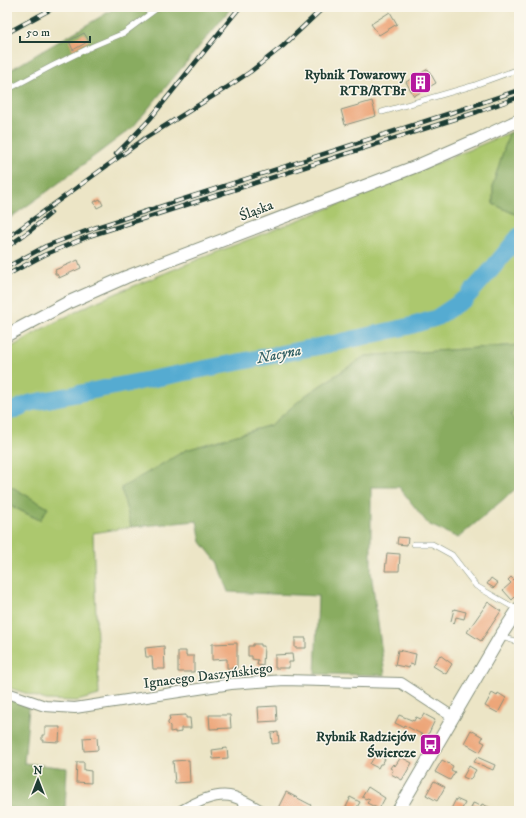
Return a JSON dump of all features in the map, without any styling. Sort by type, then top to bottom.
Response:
[{"type":"street","name":"Śląska","points":[[7,335],[67,303],[119,280],[172,258],[417,166],[519,120]]},
{"type":"street","points":[[398,811],[518,609]]},
{"type":"street","name":"Ignacego Daszyńskiego","points":[[7,693],[45,706],[75,708],[231,684],[284,680],[401,683],[453,717]]},
{"type":"street","points":[[181,811],[198,801],[220,796],[233,796],[262,811]]},
{"type":"lane","points":[[7,90],[124,33],[159,7]]},
{"type":"lane","points":[[382,112],[472,86],[519,69]]},
{"type":"lane","points":[[414,544],[432,544],[452,555],[476,586],[518,609]]},
{"type":"lane","points":[[500,637],[519,642]]},
{"type":"lane","points":[[238,811],[243,801]]},
{"type":"green space","points":[[117,7],[232,7],[133,127],[7,220],[7,72]]},
{"type":"green space","points":[[519,128],[519,216],[493,204],[493,184],[509,133]]},
{"type":"green space","points":[[509,133],[493,184],[493,204],[519,216],[519,345],[365,356],[306,395],[271,425],[186,450],[122,488],[131,527],[93,533],[99,695],[77,701],[46,700],[7,687],[7,504],[39,520],[48,508],[7,484],[7,350],[40,330],[93,303],[199,259],[352,199]]},
{"type":"green space","points":[[519,345],[519,403],[511,415],[519,430],[519,486],[458,538],[428,524],[399,487],[371,487],[371,572],[385,675],[315,674],[318,596],[228,592],[217,562],[201,542],[197,521],[131,527],[121,488],[186,450],[271,425],[306,395],[365,356]]},
{"type":"green space","points":[[519,403],[519,430],[511,415]]},
{"type":"green space","points":[[7,484],[48,508],[40,520],[7,504]]},
{"type":"green space","points":[[7,692],[29,707],[24,763],[67,768],[65,811],[7,811]]},
{"type":"building","points":[[390,12],[397,24],[379,35],[371,24]]},
{"type":"building","points":[[84,33],[89,41],[73,50],[69,41]]},
{"type":"building","name":"Rybnik Towarowy RTB/RTBr","points":[[428,69],[436,83],[414,96],[406,82]]},
{"type":"building","points":[[372,101],[376,116],[345,125],[341,110]]},
{"type":"building","points":[[100,199],[103,205],[97,208],[94,202]]},
{"type":"building","points":[[78,260],[81,268],[59,278],[57,274],[55,274],[55,270]]},
{"type":"building","points":[[398,537],[408,538],[407,545],[397,544]]},
{"type":"building","points":[[387,553],[400,554],[399,571],[385,571]]},
{"type":"building","points":[[519,575],[519,593],[512,600],[503,590],[511,583],[508,580],[511,577],[514,580]]},
{"type":"building","points":[[491,578],[498,583],[494,588],[487,584]]},
{"type":"building","points":[[488,602],[501,611],[481,641],[467,632]]},
{"type":"building","points":[[454,609],[466,612],[464,619],[456,617],[454,624],[451,621]]},
{"type":"building","points":[[295,638],[306,638],[306,648],[295,648]]},
{"type":"building","points":[[237,643],[237,668],[227,668],[227,659],[212,660],[212,644]]},
{"type":"building","points":[[253,644],[261,644],[261,646],[264,646],[263,666],[257,665],[258,660],[252,659],[252,656],[248,656],[248,646],[253,646]]},
{"type":"building","points":[[164,646],[165,669],[153,669],[152,657],[146,657],[145,648]]},
{"type":"building","points":[[398,650],[416,654],[414,665],[410,664],[409,668],[395,665]]},
{"type":"building","points":[[178,651],[186,651],[186,656],[194,656],[194,672],[178,672]]},
{"type":"building","points":[[292,654],[293,662],[289,662],[289,668],[275,668],[275,655]]},
{"type":"building","points":[[440,655],[452,664],[446,674],[433,666]]},
{"type":"building","points":[[492,693],[497,696],[498,693],[506,698],[498,713],[485,706]]},
{"type":"building","points":[[276,706],[277,721],[259,722],[258,707]]},
{"type":"building","points":[[424,714],[435,720],[427,737],[404,725],[403,727],[395,723],[399,715],[414,721],[416,717],[421,719]]},
{"type":"building","points":[[186,715],[186,718],[190,718],[191,728],[181,728],[181,732],[170,732],[170,726],[168,724],[170,720],[169,716]]},
{"type":"building","points":[[209,715],[230,715],[231,728],[210,729]]},
{"type":"building","points":[[45,727],[60,727],[59,742],[42,741],[42,735],[45,735]]},
{"type":"building","points":[[471,730],[483,737],[481,741],[485,743],[480,752],[464,743]]},
{"type":"building","points":[[278,732],[279,743],[272,744],[271,733]]},
{"type":"building","points":[[97,737],[98,750],[84,751],[83,738]]},
{"type":"building","points":[[227,748],[228,758],[213,759],[212,750]]},
{"type":"building","points":[[376,754],[385,759],[378,768],[370,764]]},
{"type":"building","points":[[401,757],[412,763],[402,780],[391,774],[393,770],[390,768],[393,764],[395,766]]},
{"type":"building","points":[[477,757],[495,765],[493,770],[474,762]]},
{"type":"building","points":[[189,760],[190,782],[175,783],[173,761]]},
{"type":"building","points":[[442,760],[453,766],[451,770],[455,772],[450,780],[435,772]]},
{"type":"building","points":[[77,762],[84,762],[84,770],[91,771],[91,783],[76,782]]},
{"type":"building","points":[[469,766],[476,770],[470,780],[463,777]]},
{"type":"building","points":[[434,781],[445,787],[437,801],[426,795]]},
{"type":"building","points":[[368,787],[385,798],[379,809],[367,803],[370,799],[362,797]]},
{"type":"building","points":[[286,792],[311,805],[308,811],[277,810]]},
{"type":"building","points":[[350,797],[360,802],[355,811],[344,811],[350,799]]},
{"type":"building","points":[[456,799],[465,803],[461,811],[450,811]]},
{"type":"building","points":[[473,803],[481,806],[482,804],[491,808],[490,811],[470,811]]},
{"type":"waterway","name":"Nacyna","points":[[7,413],[30,403],[336,343],[410,326],[436,318],[466,298],[519,236]]},
{"type":"railway","points":[[7,33],[55,7]]},
{"type":"railway","points":[[116,154],[150,119],[240,7]]},
{"type":"railway","points":[[7,238],[144,139],[250,72],[283,46],[324,7]]},
{"type":"railway","points":[[7,267],[46,246],[94,228],[519,90]]},
{"type":"railway","points":[[7,275],[44,255],[89,236],[477,112],[519,97]]},
{"type":"railway","points":[[7,247],[31,230],[51,213]]},
{"type":"place","name":"Rybnik Towarowy RTB/RTBr","points":[[421,82]]},
{"type":"place","name":"Rybnik Radziejów Świercze","points":[[431,744]]}]
